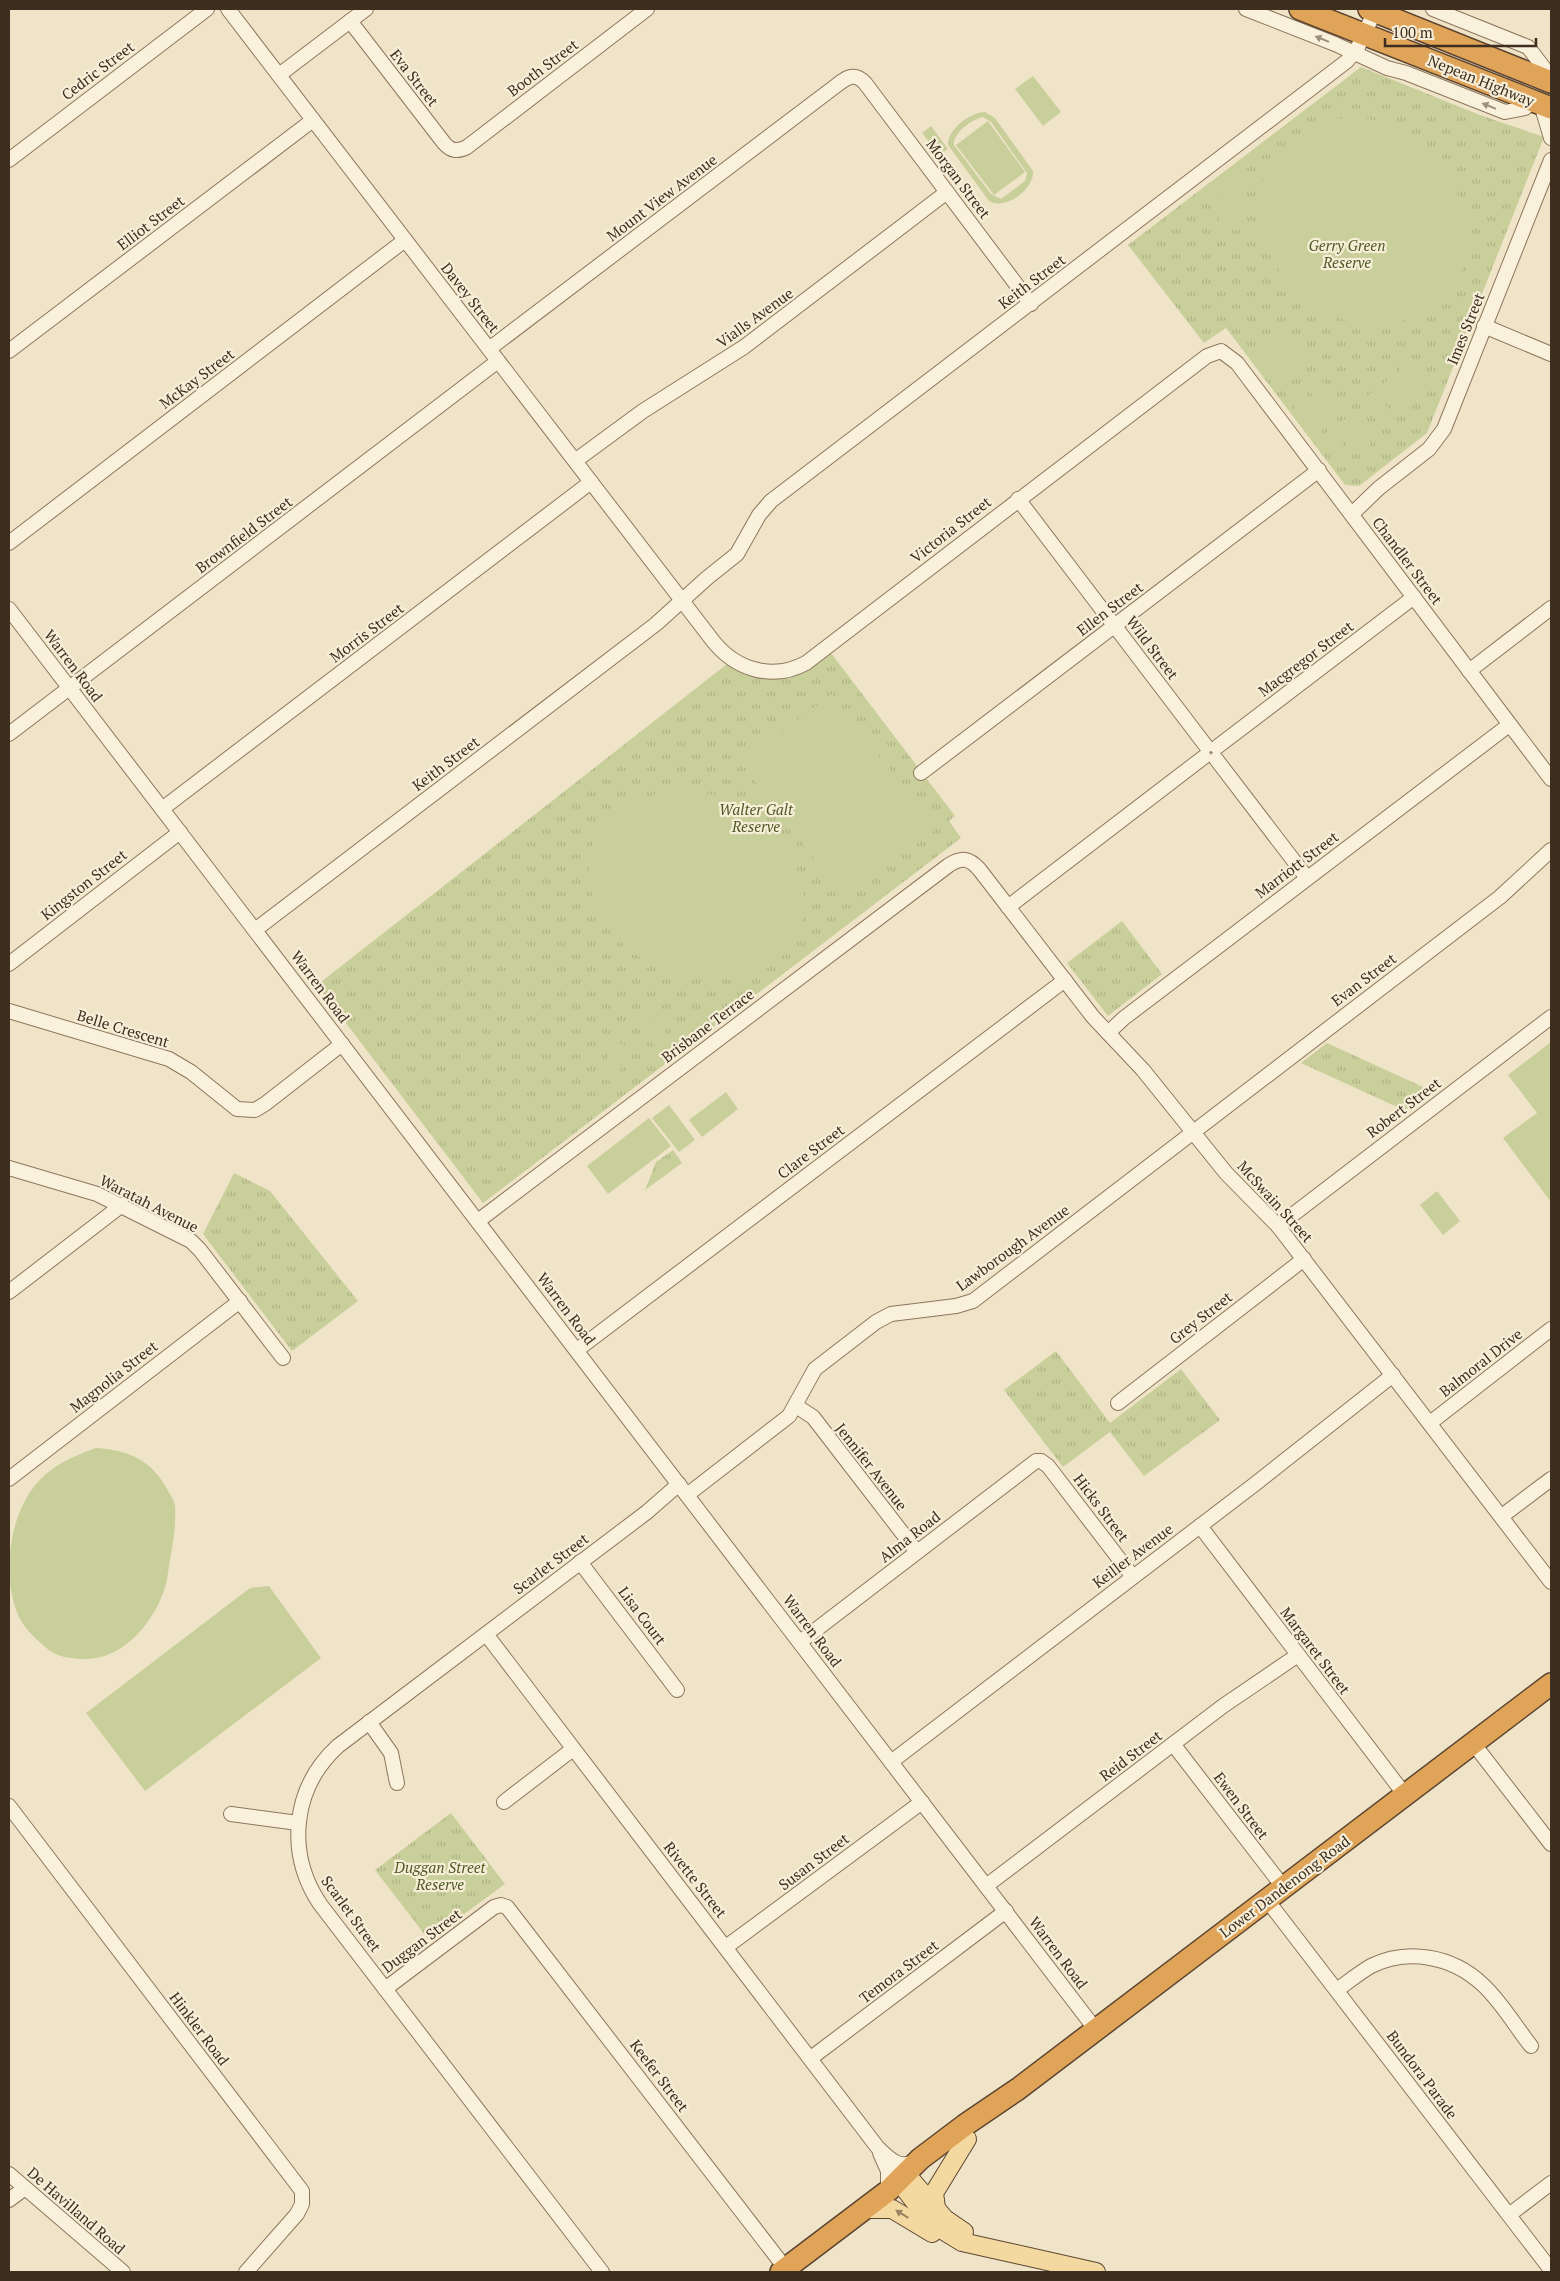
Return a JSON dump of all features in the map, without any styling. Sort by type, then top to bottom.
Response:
[{"type":"highway","name":"Nepean Highway","points":[[1300,9],[1542,105]]},
{"type":"highway","name":"Nepean Highway","points":[[1372,10],[1548,80]]},
{"type":"highway","name":"Lower Dandenong Road","points":[[784,2271],[904,2178],[965,2125],[1018,2090],[1551,1684]]},
{"type":"highway","name":"Lower Dandenong Road","points":[[904,2178],[967,2139],[1018,2090]]},
{"type":"main road","points":[[936,2208],[934,2193],[967,2139]]},
{"type":"main road","points":[[904,2178],[954,2226],[1001,2250]]},
{"type":"main road","points":[[904,2178],[931,2223],[962,2242]]},
{"type":"main road","points":[[865,2208],[892,2209],[932,2234],[1096,2272]]},
{"type":"street","name":"Cedric Street","points":[[9,160],[207,9]]},
{"type":"street","name":"Davey Street","points":[[228,9],[682,601]]},
{"type":"street","points":[[279,75],[366,9]]},
{"type":"street","name":"Booth Street","points":[[457,150],[467,147],[647,9]]},
{"type":"street","points":[[1246,9],[1505,112],[1542,105],[1551,138]]},
{"type":"street","points":[[1434,9],[1528,47],[1544,68],[1548,80]]},
{"type":"street","name":"Keith Street","points":[[255,930],[656,624],[741,550],[759,515],[771,501],[1272,120],[1354,53],[1364,34],[1372,10]]},
{"type":"street","name":"Eva Street","points":[[350,21],[444,143],[453,150],[457,150]]},
{"type":"street","name":"Morgan Street","points":[[856,76],[865,82],[1031,304]]},
{"type":"street","name":"Mount View Avenue","points":[[489,349],[837,85],[848,77],[856,76]]},
{"type":"street","name":"Elliot Street","points":[[9,351],[313,120]]},
{"type":"street","name":"Imes Street","points":[[1348,510],[1379,488],[1438,439],[1551,160]]},
{"type":"street","name":"Vialls Avenue","points":[[575,462],[643,411],[744,347],[948,192]]},
{"type":"street","name":"McKay Street","points":[[9,543],[405,240]]},
{"type":"street","points":[[1484,326],[1551,354]]},
{"type":"street","name":"Victoria Street","points":[[682,601],[719,649],[740,664],[766,672],[795,668],[822,650],[1207,356],[1221,351],[1230,355],[1236,363]]},
{"type":"street","name":"Brownfield Street","points":[[9,734],[498,361]]},
{"type":"street","name":"Chandler Street","points":[[1236,363],[1319,470],[1551,779]]},
{"type":"street","name":"Ellen Street","points":[[921,773],[1319,470]]},
{"type":"street","name":"Morris Street","points":[[162,809],[591,482]]},
{"type":"street","name":"Wild Street","points":[[1018,499],[1307,878]]},
{"type":"street","name":"Macgregor Street","points":[[1008,907],[1414,597]]},
{"type":"street","points":[[1469,671],[1551,608]]},
{"type":"street","name":"Warren Road","points":[[9,609],[1096,2030]]},
{"type":"street","name":"Marriott Street","points":[[1108,1034],[1124,1018],[1509,725]]},
{"type":"street","name":"Kingston Street","points":[[9,964],[180,832]]},
{"type":"street","name":"Evan Street","points":[[1192,1132],[1500,896],[1551,850]]},
{"type":"street","name":"McSwain Street","points":[[960,859],[974,864],[1108,1034],[1143,1070],[1226,1173],[1278,1226],[1551,1582]]},
{"type":"street","name":"Brisbane Terrace","points":[[478,1221],[960,859]]},
{"type":"street","name":"Clare Street","points":[[577,1350],[1065,980]]},
{"type":"street","name":"Belle Crescent","points":[[9,1011],[169,1060],[191,1072],[231,1105],[244,1111],[254,1110],[266,1104],[342,1044]]},
{"type":"street","name":"Robert Street","points":[[1278,1226],[1551,1017]]},
{"type":"street","name":"Lawborough Avenue","points":[[683,1489],[783,1421],[796,1406],[815,1369],[876,1322],[891,1314],[956,1306],[973,1301],[1192,1132]]},
{"type":"street","name":"Waratah Avenue","points":[[9,1168],[97,1194],[191,1241],[284,1358]]},
{"type":"street","points":[[9,1292],[122,1205]]},
{"type":"street","name":"Grey Street","points":[[1118,1403],[1304,1259]]},
{"type":"street","name":"Magnolia Street","points":[[9,1479],[240,1301]]},
{"type":"street","name":"Balmoral Drive","points":[[1430,1423],[1551,1329]]},
{"type":"street","name":"Keiller Avenue","points":[[891,1762],[1200,1526],[1393,1375]]},
{"type":"street","name":"Jennifer Avenue","points":[[796,1406],[813,1417],[916,1552]]},
{"type":"street","name":"Alma Road","points":[[800,1642],[1029,1464],[1041,1461]]},
{"type":"street","name":"Hicks Street","points":[[1041,1461],[1048,1466],[1133,1577]]},
{"type":"street","points":[[1502,1516],[1551,1478]]},
{"type":"street","name":"Scarlet Street","points":[[602,2272],[310,1888],[298,1851],[298,1823],[304,1796],[315,1772],[329,1754],[646,1512],[683,1489]]},
{"type":"street","name":"Margaret Street","points":[[1200,1526],[1405,1795]]},
{"type":"street","name":"Lisa Court","points":[[580,1562],[677,1690]]},
{"type":"street","name":"Rivette Street","points":[[486,1634],[811,2058],[878,2148],[888,2171],[904,2178],[907,2165],[897,2164],[878,2148]]},
{"type":"street","name":"Reid Street","points":[[986,1886],[1223,1706],[1298,1655]]},
{"type":"street","points":[[369,1722],[391,1753],[397,1783]]},
{"type":"street","points":[[1474,1743],[1551,1844]]},
{"type":"street","name":"Ewen Street","points":[[1173,1744],[1275,1894]]},
{"type":"street","points":[[504,1802],[574,1750]]},
{"type":"street","name":"Susan Street","points":[[726,1947],[922,1802]]},
{"type":"street","name":"Hinkler Road","points":[[9,1806],[302,2191],[302,2204],[297,2214],[246,2272]]},
{"type":"street","points":[[231,1814],[298,1823]]},
{"type":"street","name":"Bundora Parade","points":[[1275,1894],[1337,1990],[1551,2270]]},
{"type":"street","name":"Duggan Street","points":[[385,1989],[494,1907],[504,1905]]},
{"type":"street","name":"Keefer Street","points":[[504,1905],[519,1921],[784,2271]]},
{"type":"street","name":"Temora Street","points":[[811,2058],[1006,1911]]},
{"type":"street","points":[[1337,1990],[1361,1972],[1381,1962],[1416,1956],[1440,1960],[1465,1971],[1482,1984],[1531,2046]]},
{"type":"street","name":"De Havilland Road","points":[[9,2174],[123,2272]]},
{"type":"street","points":[[1509,2215],[1551,2183]]},
{"type":"street","points":[[9,2200],[25,2188]]},
{"type":"green space","name":"Gerry Green Reserve","points":[[1361,67],[1480,115],[1544,137],[1427,433],[1359,486],[1345,485],[1226,328],[1204,343],[1128,245]]},
{"type":"green space","points":[[1033,76],[1061,112],[1043,126],[1015,89]]},
{"type":"green space","points":[[985,112],[995,118],[1033,171],[1029,185],[1010,201],[996,203],[989,201],[948,145],[955,128],[966,118]],"holes":[[[983,117],[991,122],[1027,173],[1025,181],[1001,199],[991,194],[954,145],[960,131],[969,124]]]},
{"type":"green space","points":[[1361,117],[1390,125],[1407,133],[1434,157],[1456,190],[1464,208],[1468,227],[1469,245],[1465,263],[1452,285],[1434,303],[1420,312],[1385,325],[1350,322],[1316,306],[1288,281],[1267,250],[1258,215],[1263,179],[1286,146],[1303,132],[1320,123]]},
{"type":"green space","points":[[988,121],[1025,172],[994,195],[956,145]]},
{"type":"green space","points":[[931,126],[948,149],[939,155],[922,133]]},
{"type":"green space","points":[[1223,178],[1245,178],[1247,230],[1219,231],[1217,184],[1223,183]]},
{"type":"green space","points":[[1287,335],[1309,363],[1296,373],[1274,345]]},
{"type":"green space","points":[[1270,348],[1292,377],[1279,387],[1257,358]]},
{"type":"green space","points":[[1412,358],[1433,387],[1420,397],[1399,368]]},
{"type":"green space","points":[[1318,375],[1340,404],[1327,414],[1305,386]]},
{"type":"green space","points":[[1393,376],[1415,404],[1402,414],[1380,386]]},
{"type":"green space","points":[[1301,389],[1323,417],[1309,427],[1288,399]]},
{"type":"green space","points":[[1374,391],[1396,419],[1383,429],[1361,401]]},
{"type":"green space","points":[[1349,416],[1371,444],[1357,454],[1336,426]]},
{"type":"green space","points":[[1331,429],[1353,457],[1340,468],[1318,439]]},
{"type":"green space","name":"Walter Galt Reserve","points":[[831,653],[955,816],[949,821],[961,838],[483,1203],[317,985],[727,664],[755,677],[781,678],[806,670]]},
{"type":"green space","points":[[832,694],[935,830],[844,898],[741,762]]},
{"type":"green space","points":[[680,790],[712,794],[742,805],[763,820],[781,839],[794,861],[802,884],[804,907],[798,929],[784,949],[753,969],[727,976],[700,977],[691,976],[651,963],[620,941],[599,912],[589,881],[591,850],[607,822],[636,801]]},
{"type":"green space","points":[[1122,921],[1162,974],[1108,1016],[1067,963]]},
{"type":"green space","points":[[650,1012],[675,1044],[661,1055],[636,1022]]},
{"type":"green space","points":[[612,1041],[629,1046],[616,1082],[600,1079]]},
{"type":"green space","points":[[1551,1042],[1551,1202],[1503,1138],[1537,1113],[1508,1075]]},
{"type":"green space","points":[[1327,1043],[1434,1092],[1408,1112],[1301,1063]]},
{"type":"green space","points":[[726,1092],[738,1109],[702,1137],[689,1120]]},
{"type":"green space","points":[[669,1105],[695,1140],[679,1152],[652,1118]]},
{"type":"green space","points":[[649,1118],[671,1146],[608,1194],[587,1166]]},
{"type":"green space","points":[[673,1150],[682,1163],[645,1190],[656,1162]]},
{"type":"green space","points":[[234,1173],[270,1191],[358,1301],[292,1351],[203,1234]]},
{"type":"green space","points":[[1437,1191],[1460,1221],[1443,1235],[1420,1205]]},
{"type":"green space","points":[[1056,1351],[1110,1423],[1181,1369],[1220,1420],[1144,1476],[1110,1432],[1063,1467],[1004,1390]]},
{"type":"green space","points":[[96,1448],[128,1454],[146,1463],[154,1470],[174,1502],[173,1542],[166,1584],[155,1611],[147,1624],[126,1645],[114,1652],[100,1657],[74,1659],[58,1655],[49,1650],[30,1633],[21,1621],[13,1600],[9,1561],[16,1522],[23,1504],[33,1487],[57,1465]]},
{"type":"green space","points":[[269,1586],[321,1658],[145,1791],[86,1713],[250,1588]]},
{"type":"green space","name":"Duggan Street Reserve","points":[[451,1813],[505,1884],[429,1940],[375,1870]]}]
